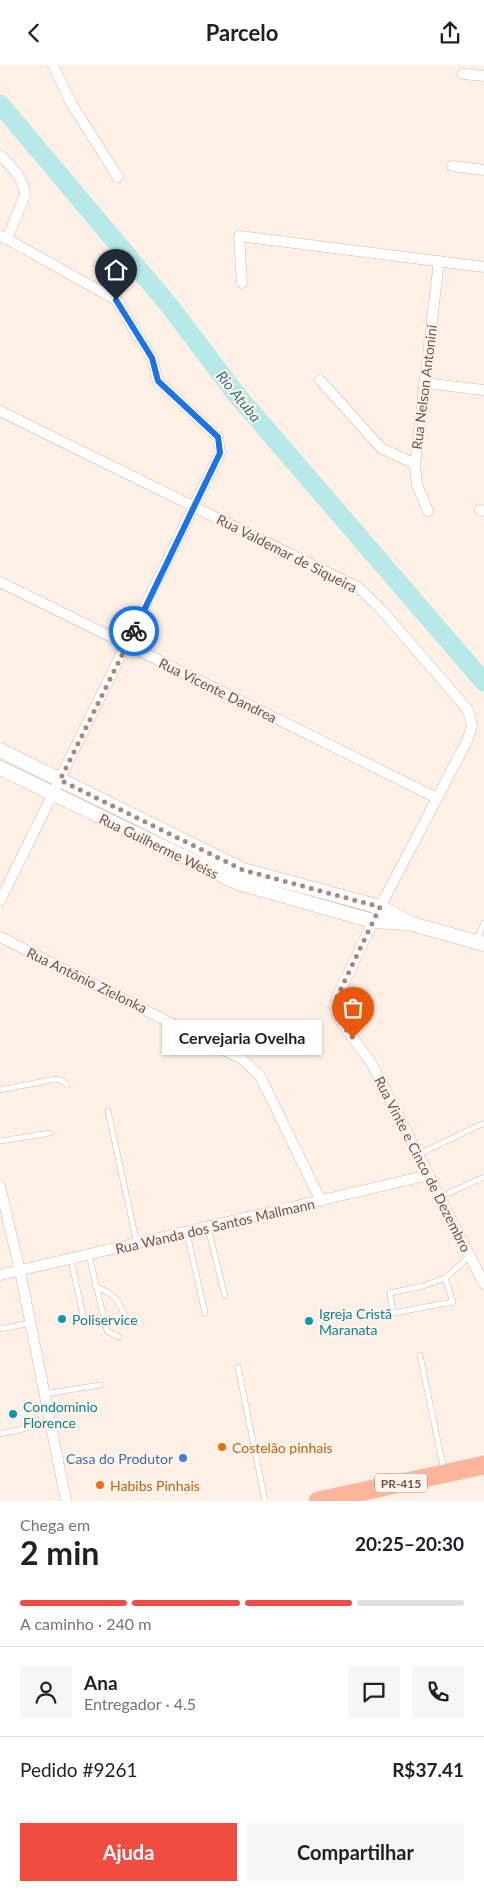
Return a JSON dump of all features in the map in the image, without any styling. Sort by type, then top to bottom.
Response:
[{"type":"highway","name":"PR-415","points":[[318,1501],[484,1465]]},
{"type":"street","points":[[53,65],[88,130],[118,177]]},
{"type":"street","points":[[463,74],[484,76]]},
{"type":"street","points":[[0,155],[21,179],[25,195],[4,237],[116,300],[152,358],[158,381],[218,437],[220,453],[0,901]]},
{"type":"street","points":[[452,166],[484,170]]},
{"type":"street","points":[[242,283],[239,236],[484,267]]},
{"type":"street","name":"Rua Nelson Antonini","points":[[428,511],[417,485],[415,464],[439,261]]},
{"type":"street","points":[[320,380],[380,448],[415,464]]},
{"type":"street","points":[[424,383],[484,391]]},
{"type":"street","name":"Rua Valdemar de Siqueira","points":[[0,411],[359,588],[380,608],[468,710],[472,726]]},
{"type":"street","name":"Rua Vicente Dandrea","points":[[0,582],[437,798]]},
{"type":"street","name":"Rua Vinte e Cinco de Dezembro","points":[[472,726],[467,741],[373,921],[336,999],[335,1008],[337,1016],[372,1064],[484,1284]]},
{"type":"street","name":"Rua Guilherme Weiss","points":[[0,750],[243,870],[380,907],[412,924]]},
{"type":"street","name":"Rua Guilherme Weiss","points":[[0,768],[238,883],[373,921],[412,924],[480,943]]},
{"type":"street","name":"Rua Antônio Zielonka","points":[[0,937],[242,1059],[260,1076],[321,1201]]},
{"type":"street","name":"Rua Wanda dos Santos Mallmann","points":[[0,1275],[187,1233],[429,1175]]},
{"type":"street","points":[[0,1186],[20,1271],[66,1501]]},
{"type":"lane","points":[[480,943],[484,923]]},
{"type":"lane","points":[[0,1090],[56,1079],[63,1081],[67,1085]]},
{"type":"lane","points":[[108,1111],[137,1244]]},
{"type":"lane","points":[[419,1155],[484,1123]]},
{"type":"lane","points":[[0,1141],[50,1133]]},
{"type":"lane","points":[[440,1197],[484,1177]]},
{"type":"lane","points":[[208,1228],[225,1296]]},
{"type":"lane","points":[[187,1233],[205,1313]]},
{"type":"lane","points":[[90,1255],[107,1331],[119,1337]]},
{"type":"lane","points":[[445,1278],[453,1302],[393,1313],[390,1293],[423,1286],[445,1278],[470,1256]]},
{"type":"lane","points":[[71,1260],[84,1320]]},
{"type":"lane","points":[[96,1286],[116,1298],[122,1307],[126,1321]]},
{"type":"lane","points":[[0,1329],[30,1323]]},
{"type":"lane","points":[[420,1355],[445,1474]]},
{"type":"lane","points":[[238,1367],[266,1501]]},
{"type":"lane","points":[[45,1394],[100,1385]]},
{"type":"lane","points":[[0,1434],[50,1423]]},
{"type":"waterway","name":"Rio Atuba","points":[[0,104],[168,304],[236,394],[484,682]]},
{"type":"way so far","points":[[134,631],[60,780],[243,870],[380,907],[336,999],[335,1008],[337,1016],[353,1038]]},
{"type":"place","name":"Cervejaria Ovelha","points":[[353,1038]]},
{"type":"place","name":"Poliservice","points":[[62,1319]]},
{"type":"place","name":"Igreja Cristã Maranata","points":[[309,1321]]},
{"type":"place","name":"Condominio Florence","points":[[13,1414]]},
{"type":"place","name":"Costelão pinhais","points":[[222,1447]]},
{"type":"place","name":"Casa do Produtor","points":[[183,1458]]},
{"type":"place","name":"Habibs Pinhais","points":[[100,1485]]},
{"type":"route","points":[[116,300],[152,358],[158,381],[218,437],[220,453],[134,631]]}]
